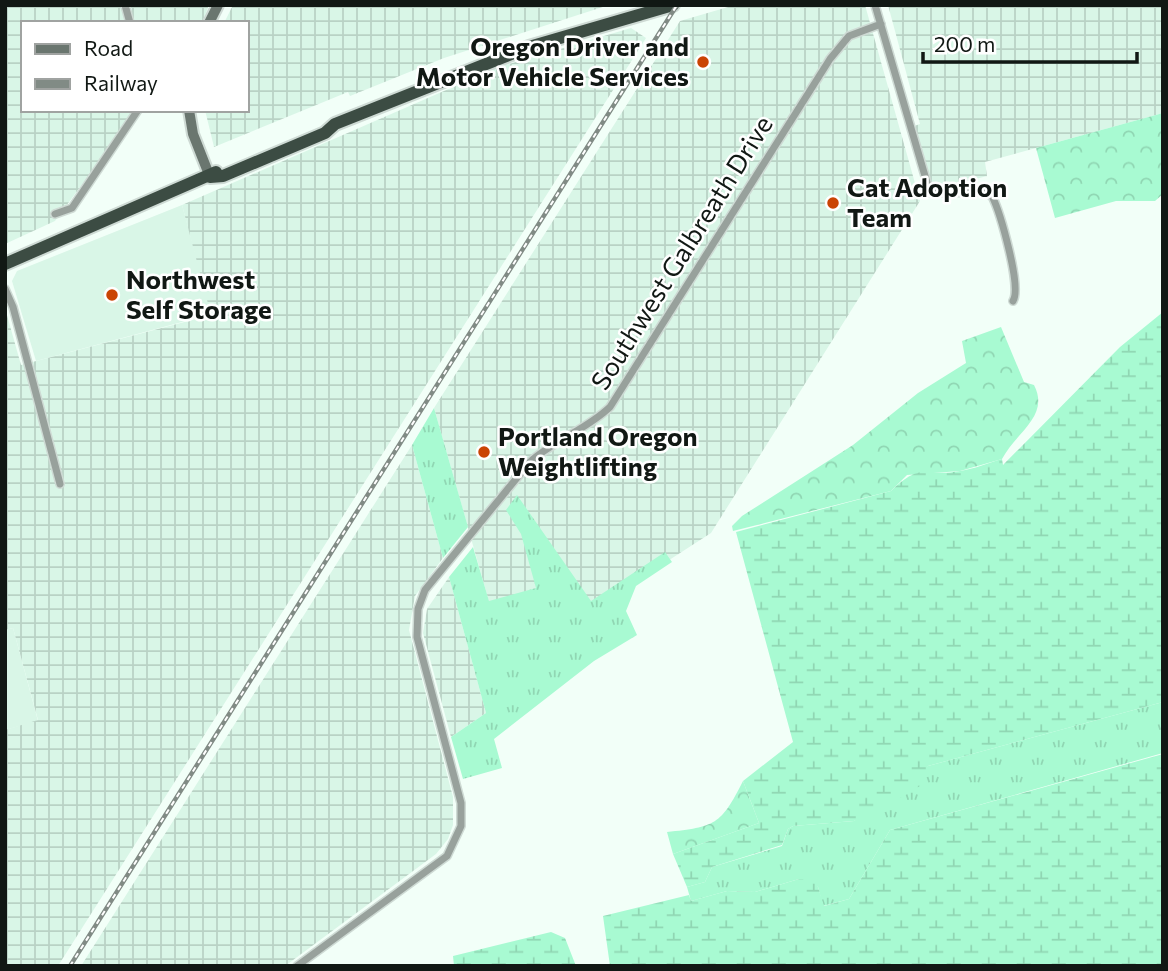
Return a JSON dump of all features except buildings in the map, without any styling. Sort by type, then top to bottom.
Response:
[{"type":"highway","points":[[5,264],[210,177],[219,169],[322,125],[335,124],[529,47],[673,5]]},
{"type":"main road","points":[[210,21],[218,5]]},
{"type":"main road","points":[[189,112],[193,134],[210,177]]},
{"type":"street","points":[[875,5],[930,193],[983,192],[992,196],[1014,274],[1016,295],[1013,301]]},
{"type":"street","name":"Southwest Galbreath Drive","points":[[298,966],[437,866],[456,842],[463,815],[461,803],[418,648],[416,628],[425,590],[530,462],[541,452],[593,423],[610,407],[830,59],[849,36],[881,24]]},
{"type":"street","points":[[55,214],[72,208],[137,112]]},
{"type":"street","points":[[5,289],[13,307],[60,484]]},
{"type":"shaded area","points":[[5,5],[209,5],[203,21],[21,21],[21,112],[136,112],[55,221],[5,244]]},
{"type":"shaded area","points":[[233,5],[609,5],[444,58],[350,96],[348,92],[214,147],[205,112],[248,112],[248,21],[225,21]]},
{"type":"shaded area","points":[[735,5],[865,5],[920,201],[711,533],[507,665],[434,408],[680,21]]},
{"type":"shaded area","points":[[888,5],[1163,5],[1163,113],[985,162],[987,176],[926,192],[908,128],[920,124]]},
{"type":"shaded area","points":[[631,28],[646,38],[58,966],[5,966],[5,730],[38,720],[13,628],[5,630],[5,308],[21,365],[211,315],[182,205],[499,67]]},
{"type":"shaded area","name":"Northwest Self Storage","points":[[182,205],[212,314],[36,361],[12,281],[17,271]]},
{"type":"shaded area","points":[[412,445],[443,558],[415,596],[409,630],[453,797],[453,825],[448,839],[436,854],[285,966],[81,966]]},
{"type":"shaded area","points":[[449,577],[486,713],[451,737],[423,633],[427,609]]},
{"type":"shaded area","points":[[13,628],[38,721],[5,730],[5,630]]},
{"type":"green space","points":[[1163,113],[1163,194],[1155,201],[1116,201],[1055,218],[1036,148]]},
{"type":"green space","points":[[1163,312],[1163,702],[928,766],[920,786],[880,810],[854,821],[793,826],[788,829],[782,845],[712,867],[705,882],[687,887],[673,854],[759,823],[743,781],[793,742],[736,532],[891,491],[917,473],[948,473],[1002,459],[1003,465],[1120,347]]},
{"type":"green space","points":[[1001,327],[1024,382],[1034,385],[1038,396],[1035,415],[1002,459],[960,471],[907,475],[891,491],[733,531],[732,526],[742,516],[853,445],[918,393],[966,363],[962,341]]},
{"type":"green space","points":[[434,408],[468,527],[443,558],[412,445]]},
{"type":"green space","points":[[517,495],[591,601],[665,552],[672,562],[636,586],[626,611],[637,635],[594,661],[494,739],[502,768],[463,779],[451,737],[486,713],[449,577],[473,547],[489,601],[536,588],[521,534],[506,510]]},
{"type":"green space","points":[[1163,702],[1163,753],[890,830],[849,899],[823,906],[818,887],[799,879],[755,892],[727,891],[691,901],[687,887],[705,882],[712,867],[782,846],[788,829],[793,826],[854,821],[928,766]]},
{"type":"green space","points":[[1163,754],[1163,966],[610,966],[603,916],[689,895],[691,901],[727,891],[755,892],[799,879],[811,879],[818,887],[824,906],[849,899],[890,830]]},
{"type":"green space","points":[[743,781],[759,823],[673,854],[667,832],[696,828],[715,821],[729,807]]},
{"type":"green space","points":[[551,932],[565,938],[576,966],[454,966],[453,956]]},
{"type":"railway","points":[[70,966],[677,5]]},
{"type":"place","name":"Oregon Driver and Motor Vehicle Services","points":[[703,62]]},
{"type":"place","name":"Cat Adoption Team","points":[[833,203]]},
{"type":"place","name":"Northwest Self Storage","points":[[112,295]]},
{"type":"place","name":"Portland Oregon Weightlifting","points":[[484,452]]}]
